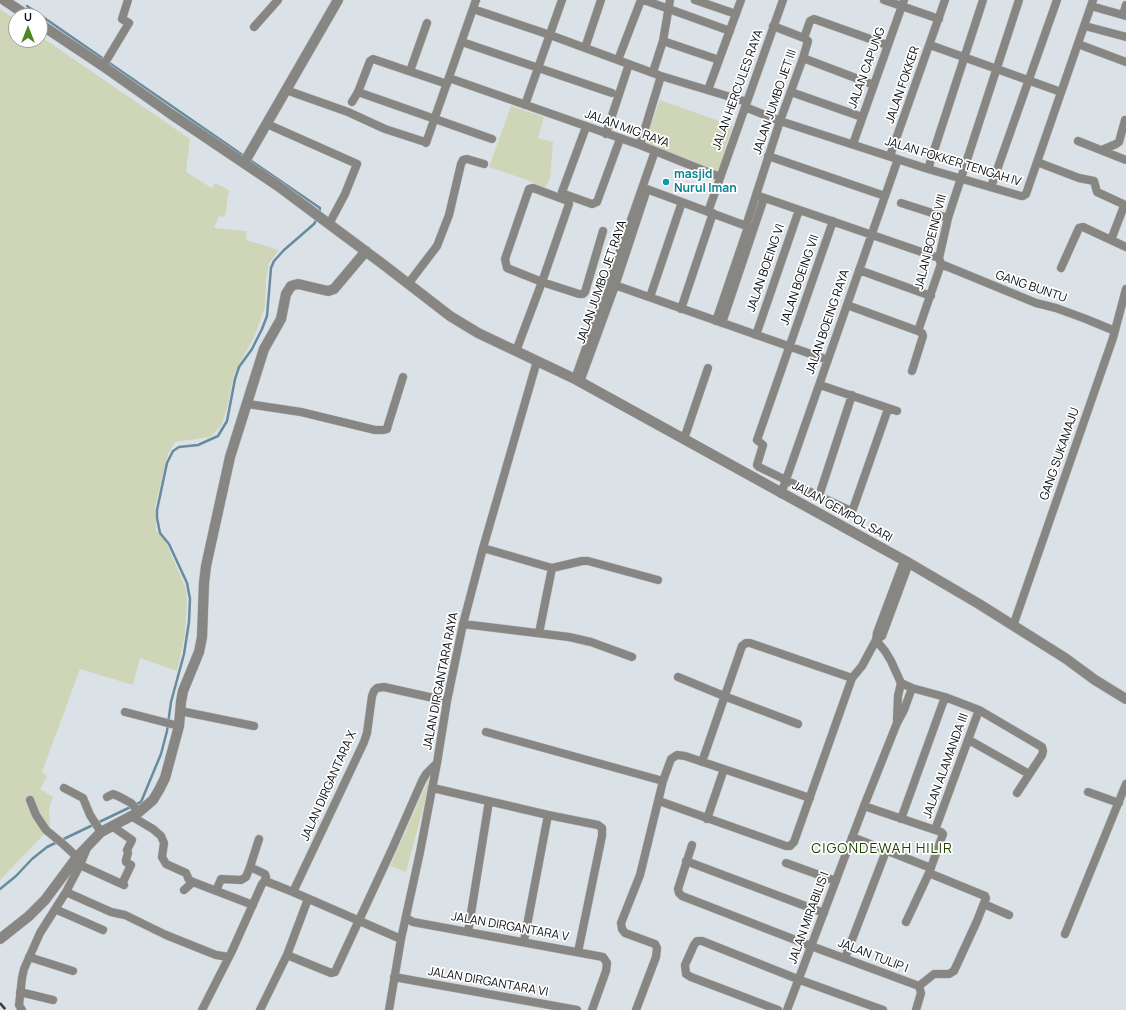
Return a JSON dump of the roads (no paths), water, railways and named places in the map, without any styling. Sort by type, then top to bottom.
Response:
[{"type":"street","points":[[4,0],[16,8]]},
{"type":"street","points":[[105,62],[129,23],[122,19],[128,0]]},
{"type":"street","points":[[254,27],[278,0]]},
{"type":"street","points":[[246,159],[338,0]]},
{"type":"street","points":[[286,90],[348,112],[386,129],[424,142],[448,81],[476,0]]},
{"type":"street","points":[[525,105],[562,0]]},
{"type":"street","points":[[585,48],[601,0]]},
{"type":"street","points":[[618,60],[641,0]]},
{"type":"street","points":[[644,0],[730,31]]},
{"type":"street","points":[[640,145],[657,74],[670,0]]},
{"type":"street","points":[[695,0],[736,14]]},
{"type":"street","points":[[708,90],[741,0]]},
{"type":"street","name":"JALAN HERCULES RAYA","points":[[681,309],[720,177],[783,0]]},
{"type":"street","points":[[884,0],[903,3],[939,19]]},
{"type":"street","name":"JALAN FOKKER","points":[[894,157],[945,0]]},
{"type":"street","points":[[928,168],[983,0]]},
{"type":"street","name":"JALAN BOEING VIII","points":[[918,331],[931,296],[940,261],[948,218],[1019,0]]},
{"type":"street","points":[[991,187],[1057,0]]},
{"type":"street","name":"JALAN CAPUNG","points":[[853,144],[903,3]]},
{"type":"street","points":[[1092,3],[1125,16],[1126,5]]},
{"type":"street","name":"JALAN FOKKER TENGAH IV","points":[[473,9],[657,74],[708,90],[746,105],[780,121],[961,179],[1021,196],[1025,195],[1092,3]]},
{"type":"street","name":"JALAN JUMBO JET III","points":[[719,322],[749,227],[756,195],[780,121],[803,58],[808,41],[804,38],[810,21],[814,19],[888,45]]},
{"type":"street","points":[[410,71],[427,23]]},
{"type":"street","points":[[773,26],[804,38]]},
{"type":"street","points":[[1084,26],[1126,37]]},
{"type":"street","name":"JALAN GEMPOL SARI","points":[[48,29],[105,62],[171,114],[246,159],[312,212],[366,251],[450,316],[494,342],[577,380],[684,439],[784,487],[907,562],[974,600],[1126,699]]},
{"type":"street","points":[[663,41],[719,60]]},
{"type":"street","points":[[462,42],[612,94]]},
{"type":"street","points":[[1078,44],[1126,62]]},
{"type":"street","points":[[930,45],[1061,92]]},
{"type":"street","points":[[803,58],[874,85]]},
{"type":"street","name":"JALAN MIG RAYA","points":[[358,92],[370,61],[373,59],[525,105],[640,145],[720,177]]},
{"type":"street","points":[[606,134],[628,64]]},
{"type":"street","points":[[352,102],[358,92],[492,139]]},
{"type":"street","points":[[791,92],[862,118]]},
{"type":"street","points":[[1102,150],[1118,142],[1125,120]]},
{"type":"street","points":[[267,124],[357,164],[345,194],[326,222]]},
{"type":"street","points":[[586,127],[562,188],[562,192],[592,204],[597,202],[620,139]]},
{"type":"street","points":[[1078,141],[1126,160]]},
{"type":"street","name":"JALAN JUMBO JET RAYA","points":[[577,380],[645,188],[654,151]]},
{"type":"street","name":"JALAN BOEING RAYA","points":[[784,487],[884,198],[894,157]]},
{"type":"street","points":[[408,284],[436,246],[448,215],[463,160],[467,159],[484,164]]},
{"type":"street","points":[[768,159],[884,198]]},
{"type":"street","points":[[1037,162],[1079,178],[1094,181],[1097,192],[1125,204],[1111,240]]},
{"type":"street","points":[[516,351],[542,282],[569,204],[568,201],[531,188],[529,190],[504,259],[507,268],[542,282],[583,294],[585,292],[604,231]]},
{"type":"street","points":[[645,188],[749,227]]},
{"type":"street","name":"GANG BUNTU","points":[[756,195],[833,221],[940,261],[1036,304],[1086,319],[1115,331]]},
{"type":"street","name":"JALAN JUMBO JET III","points":[[749,227],[764,198]]},
{"type":"street","points":[[650,297],[682,202]]},
{"type":"street","points":[[901,203],[948,218]]},
{"type":"street","name":"JALAN BOEING VI","points":[[756,335],[799,210]]},
{"type":"street","name":"JALAN BOEING VII","points":[[784,487],[757,465],[763,445],[757,440],[833,221]]},
{"type":"street","points":[[1061,268],[1079,228],[1083,227],[1126,247]]},
{"type":"street","points":[[97,827],[112,826],[134,810],[150,803],[165,778],[174,725],[180,711],[184,691],[199,652],[202,637],[206,566],[230,457],[236,435],[248,404],[264,349],[281,319],[288,290],[291,286],[296,284],[328,291],[334,289],[366,251]]},
{"type":"street","points":[[859,270],[931,296]]},
{"type":"street","points":[[612,284],[828,360]]},
{"type":"street","name":"GANG SUKAMAJU","points":[[1013,626],[1115,331],[1126,290]]},
{"type":"street","points":[[847,305],[922,333],[923,336],[912,371]]},
{"type":"street","name":"JALAN DIRGANTARA RAYA","points":[[389,1010],[401,939],[437,763],[447,701],[463,624],[483,548],[537,361]]},
{"type":"street","points":[[684,439],[708,368]]},
{"type":"street","points":[[248,404],[301,412],[375,430],[383,430],[387,429],[403,377]]},
{"type":"street","points":[[820,385],[897,411]]},
{"type":"street","points":[[819,496],[852,395]]},
{"type":"street","points":[[784,487],[819,496],[849,510],[853,509],[888,409]]},
{"type":"street","points":[[483,548],[552,568],[588,561],[658,580]]},
{"type":"street","points":[[659,801],[707,819],[786,846],[790,846],[794,842],[852,678],[862,666],[876,640],[877,633],[907,562]]},
{"type":"street","points":[[539,633],[552,568]]},
{"type":"street","points":[[463,624],[569,637],[591,642],[632,657]]},
{"type":"street","points":[[876,640],[891,661],[901,683],[979,710],[1042,748],[1042,755],[1017,793]]},
{"type":"street","points":[[702,762],[740,649],[746,643],[750,643],[852,678]]},
{"type":"street","points":[[678,677],[798,724]]},
{"type":"street","name":"JALAN MIRABILIS I","points":[[897,723],[898,696],[901,683]]},
{"type":"street","name":"JALAN DIRGANTARA X","points":[[293,892],[364,742],[367,733],[374,691],[377,688],[384,687],[447,701]]},
{"type":"street","name":"JALAN MIRABILIS I","points":[[788,1010],[852,837],[912,688]]},
{"type":"street","points":[[901,819],[945,698]]},
{"type":"street","name":"JALAN ALAMANDA III","points":[[935,830],[979,710]]},
{"type":"street","points":[[180,711],[254,726]]},
{"type":"street","points":[[125,712],[174,725]]},
{"type":"street","points":[[486,732],[664,781]]},
{"type":"street","points":[[968,740],[1029,774]]},
{"type":"street","points":[[636,1010],[656,957],[657,948],[655,944],[625,933],[622,929],[621,923],[640,875],[671,759],[677,756],[685,756],[810,798]]},
{"type":"street","points":[[287,955],[334,973],[394,847],[422,781],[426,774],[437,763]]},
{"type":"street","points":[[707,819],[724,769]]},
{"type":"street","points":[[1065,934],[1126,784]]},
{"type":"street","points":[[64,788],[83,798],[97,827]]},
{"type":"street","points":[[432,788],[598,825],[602,828],[603,832],[578,952]]},
{"type":"street","points":[[1088,792],[1119,803]]},
{"type":"street","points":[[107,797],[113,794],[120,797],[161,836],[164,843],[162,855],[164,862],[172,868],[186,874],[189,880],[193,882],[253,905]]},
{"type":"street","points":[[30,800],[40,822],[52,836],[64,844],[78,861],[123,885],[131,865],[126,862],[128,853],[126,850],[132,840],[112,826]]},
{"type":"street","points":[[468,932],[489,801]]},
{"type":"street","points":[[864,806],[941,832],[943,834],[930,871],[906,922]]},
{"type":"street","points":[[524,942],[548,815]]},
{"type":"street","points":[[0,939],[29,916],[45,900],[78,861],[97,827]]},
{"type":"street","points":[[852,837],[985,896],[986,898],[954,971],[949,974],[934,974],[920,989],[916,1010]]},
{"type":"street","points":[[216,891],[221,879],[241,880],[246,877],[259,839]]},
{"type":"street","name":"JALAN TULIP I","points":[[692,844],[678,889],[682,896],[845,958],[920,989]]},
{"type":"street","points":[[845,958],[886,851]]},
{"type":"street","points":[[22,1010],[19,1005],[20,992],[24,969],[28,957],[40,932],[66,892],[78,861]]},
{"type":"street","points":[[686,861],[824,913]]},
{"type":"street","points":[[786,863],[836,881]]},
{"type":"street","points":[[202,1010],[229,957],[266,877],[265,874],[250,867]]},
{"type":"street","points":[[184,890],[193,882]]},
{"type":"street","points":[[264,882],[268,882],[293,892],[401,939]]},
{"type":"street","points":[[66,892],[111,912],[129,917],[166,935],[216,955],[229,957]]},
{"type":"street","points":[[260,1010],[287,955],[308,899]]},
{"type":"street","points":[[984,904],[1009,915]]},
{"type":"street","points":[[55,909],[103,930]]},
{"type":"street","name":"JALAN DIRGANTARA V","points":[[406,918],[413,922],[603,957],[607,963],[606,971],[592,1010]]},
{"type":"street","points":[[778,1010],[686,974],[686,965],[694,944],[697,941],[702,942],[883,1010]]},
{"type":"street","points":[[28,957],[73,971]]},
{"type":"street","name":"JALAN DIRGANTARA VI","points":[[394,977],[577,1010]]},
{"type":"street","points":[[20,992],[53,1000]]},
{"type":"waterway","points":[[27,6],[244,156]]},
{"type":"waterway","points":[[250,160],[320,208],[319,212]]},
{"type":"waterway","points":[[0,889],[47,847],[141,802],[161,754],[167,731],[171,702],[184,654],[189,622],[190,599],[187,583],[169,544],[160,533],[157,518],[157,510],[167,463],[173,451],[179,447],[198,445],[218,436],[227,421],[235,379],[239,367],[252,349],[267,316],[271,268],[274,261],[284,250],[314,224],[317,219]]},
{"type":"railway","points":[[0,1003],[6,1010]]},
{"type":"place","name":"masjid Nurul Iman","points":[[666,182]]},
{"type":"district","name":"CIGONDEWAH HILIR","points":[[882,849]]}]
